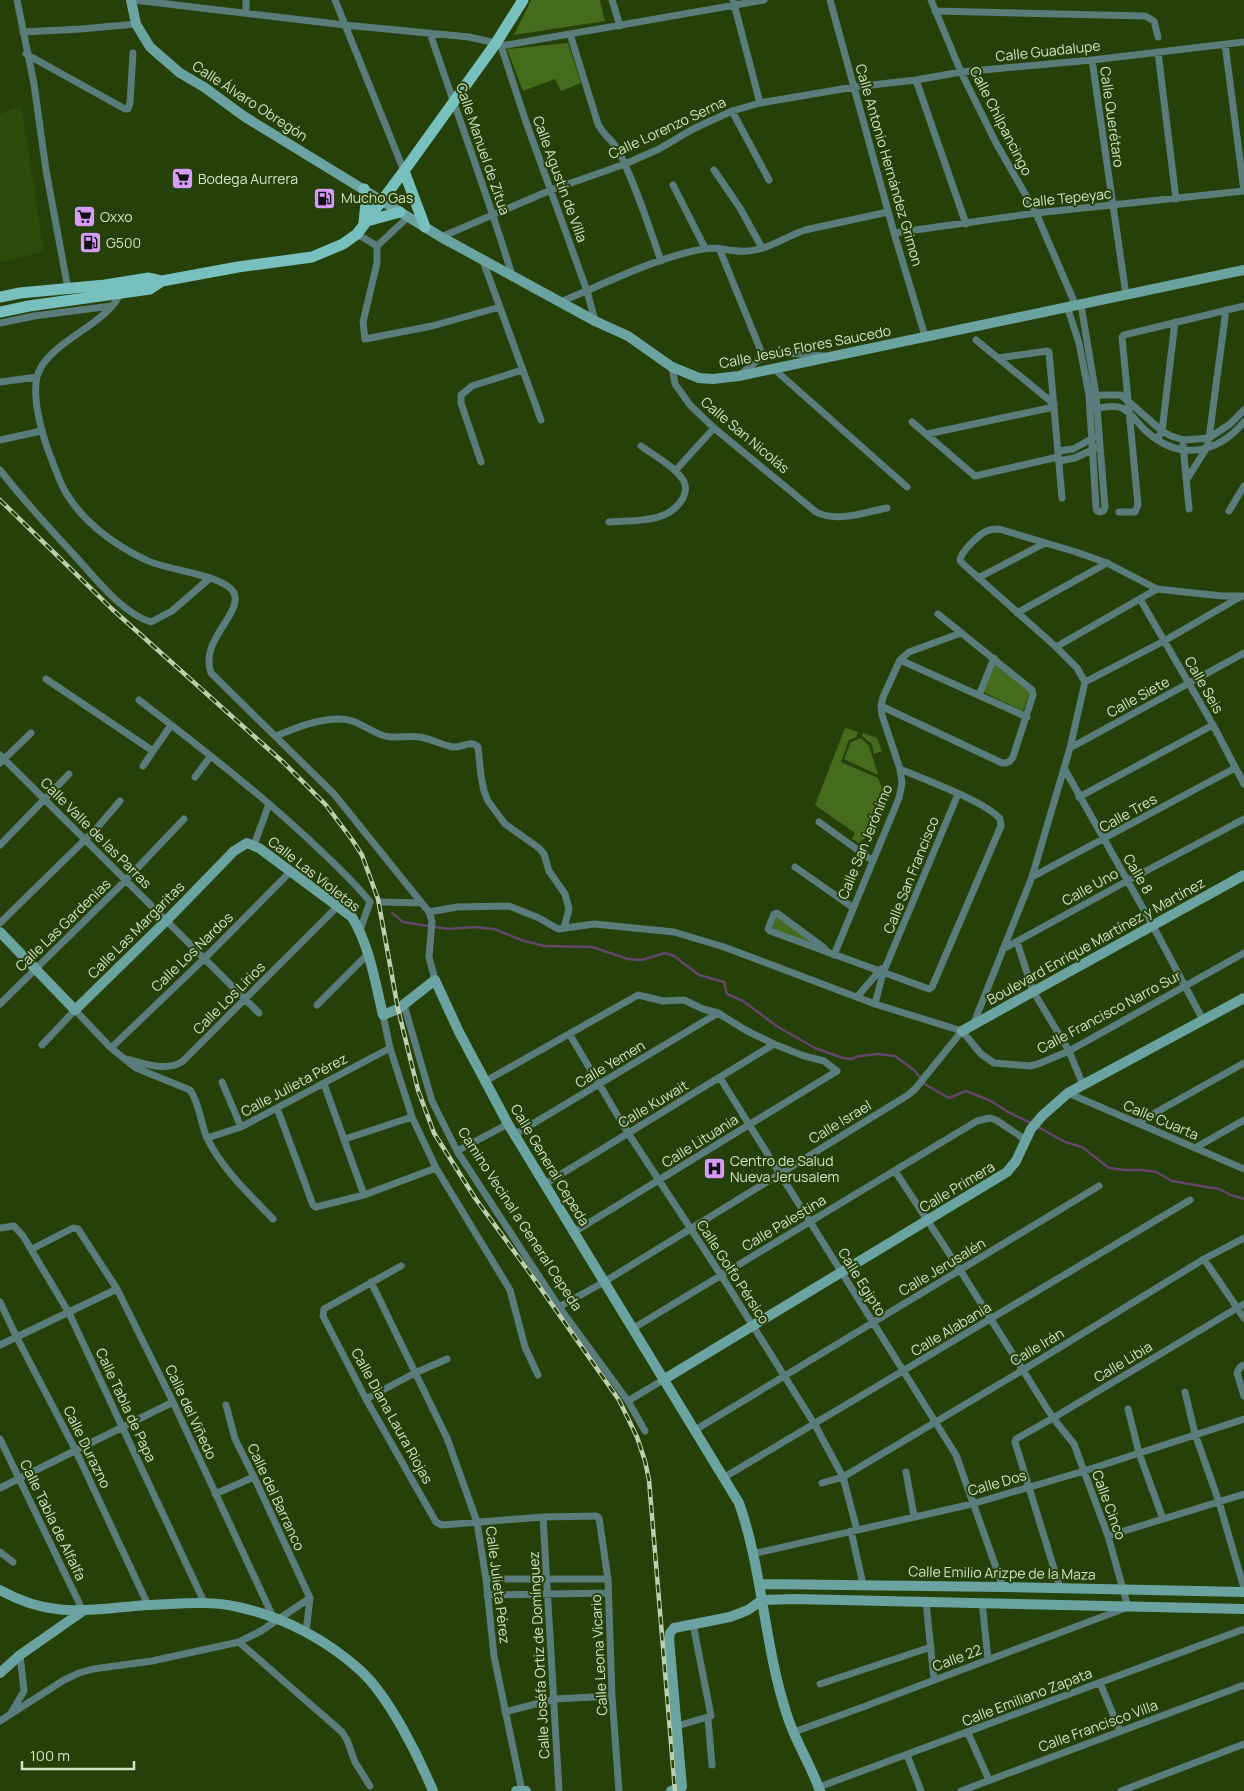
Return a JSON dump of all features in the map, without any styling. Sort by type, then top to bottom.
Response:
[{"type":"main road","points":[[0,312],[96,297],[149,278],[162,281],[238,267],[312,257],[343,244],[362,227],[453,102],[498,44],[523,0]]},
{"type":"main road","points":[[404,171],[425,227]]},
{"type":"main road","points":[[362,227],[366,203],[364,190]]},
{"type":"main road","points":[[362,227],[404,214]]},
{"type":"main road","points":[[82,287],[96,297]]},
{"type":"main road","points":[[29,306],[39,300],[71,294],[82,287]]},
{"type":"main road","points":[[0,297],[20,293],[82,287],[120,288]]},
{"type":"street","points":[[17,0],[26,54],[34,84],[46,170],[68,289]]},
{"type":"street","points":[[132,0],[345,25],[469,37],[498,44],[620,26],[734,3],[764,0]]},
{"type":"street","name":"Calle Álvaro Obregón","points":[[132,0],[136,24],[150,47],[180,72],[245,117],[382,201]]},
{"type":"street","points":[[246,0],[246,13]]},
{"type":"street","points":[[335,0],[404,171]]},
{"type":"street","points":[[612,0],[620,26]]},
{"type":"street","name":"Calle Antonio Hernández Grimon","points":[[830,0],[894,234],[926,336]]},
{"type":"street","name":"Calle Chilpancingo","points":[[931,0],[961,72],[996,143],[1036,213],[1075,307]]},
{"type":"street","points":[[734,3],[760,103]]},
{"type":"street","points":[[935,11],[1145,16],[1154,21],[1158,37]]},
{"type":"street","points":[[23,32],[136,24]]},
{"type":"street","name":"Calle Manuel de Zitua","points":[[430,33],[493,214],[512,275]]},
{"type":"street","points":[[570,34],[598,124],[601,130],[614,143],[625,164],[661,261]]},
{"type":"street","name":"Calle Guadalupe","points":[[854,86],[916,80],[961,72],[1092,60],[1244,42]]},
{"type":"street","name":"Calle Agustín de Villa","points":[[498,44],[552,190],[587,291],[595,321]]},
{"type":"street","points":[[1224,44],[1244,191]]},
{"type":"street","points":[[1158,52],[1176,199]]},
{"type":"street","points":[[26,54],[128,109],[130,103],[132,53]]},
{"type":"street","name":"Calle Querétaro","points":[[1092,60],[1126,296]]},
{"type":"street","points":[[916,80],[966,224]]},
{"type":"street","name":"Calle Lorenzo Serna","points":[[441,236],[552,190],[625,164],[659,149],[693,129],[732,111],[760,103],[854,86]]},
{"type":"street","points":[[732,111],[769,180]]},
{"type":"street","points":[[714,170],[740,208],[762,248]]},
{"type":"street","points":[[673,185],[704,248]]},
{"type":"street","name":"Calle Tepeyac","points":[[894,234],[1036,213],[1244,191]]},
{"type":"street","name":"Calle Jesús Flores Saucedo","points":[[382,201],[483,261],[595,321],[628,336],[672,367],[699,378],[713,379],[739,376],[1244,270]]},
{"type":"street","points":[[560,302],[661,261],[704,248],[749,251],[762,248],[805,230],[888,212]]},
{"type":"street","points":[[377,246],[404,214]]},
{"type":"street","points":[[362,227],[377,246],[377,262],[363,322],[365,339],[432,326],[500,307]]},
{"type":"street","points":[[719,248],[763,356]]},
{"type":"street","points":[[483,261],[541,420]]},
{"type":"street","points":[[120,288],[112,306],[54,353],[44,364],[37,377],[41,431],[57,474],[67,494],[79,510],[96,527],[124,549],[149,562],[210,578],[230,588],[234,593],[233,608],[211,646],[209,668],[215,678],[276,736],[321,721],[349,719],[390,737],[418,736],[455,747],[476,744],[484,791],[488,801],[505,824],[539,848],[544,854],[549,871],[565,894],[569,909],[564,928]]},
{"type":"street","points":[[0,323],[34,316],[112,306]]},
{"type":"street","points":[[1119,512],[1135,512],[1138,505],[1122,337],[1244,306]]},
{"type":"street","points":[[1075,307],[1079,342],[1092,395]]},
{"type":"street","points":[[1075,307],[1100,434],[1105,508],[1100,512],[1097,511],[1096,507],[1092,450],[1094,409]]},
{"type":"street","points":[[1187,479],[1206,449],[1209,438],[1226,310]]},
{"type":"street","points":[[1157,440],[1162,431],[1175,322]]},
{"type":"street","points":[[976,340],[1054,405]]},
{"type":"street","points":[[998,358],[1049,352],[1062,498]]},
{"type":"street","points":[[739,376],[763,356],[804,353],[832,357]]},
{"type":"street","name":"Calle San Nicolás","points":[[672,367],[675,384],[681,395],[690,405],[714,428],[816,512],[824,516],[834,517],[887,508]]},
{"type":"street","points":[[774,369],[907,486]]},
{"type":"street","points":[[481,462],[461,403],[461,395],[472,386],[522,370]]},
{"type":"street","points":[[0,382],[37,377]]},
{"type":"street","points":[[1092,395],[1121,395],[1162,431],[1170,436],[1184,440],[1209,438],[1230,424],[1244,410]]},
{"type":"street","points":[[927,434],[1054,405]]},
{"type":"street","points":[[1094,409],[1110,406],[1122,408],[1157,440],[1168,446],[1183,450],[1206,449],[1220,443],[1234,434],[1244,422]]},
{"type":"street","points":[[912,422],[972,474],[978,476],[1058,456],[1100,434]]},
{"type":"street","points":[[675,470],[714,428]]},
{"type":"street","points":[[0,440],[41,431]]},
{"type":"street","points":[[1184,440],[1183,450],[1189,509]]},
{"type":"street","points":[[1058,456],[1074,458],[1100,445]]},
{"type":"street","points":[[608,522],[652,519],[662,516],[678,505],[686,490],[685,484],[675,470],[640,446]]},
{"type":"street","points":[[0,470],[32,509],[97,580],[128,610],[145,621],[151,622],[172,611],[210,578]]},
{"type":"street","points":[[1229,510],[1244,486]]},
{"type":"street","points":[[973,1025],[1032,878],[1070,748],[1084,682],[1077,668],[962,563],[960,556],[987,530],[999,529],[1045,542],[1106,563],[1157,589],[1242,597]]},
{"type":"street","points":[[978,578],[1045,542]]},
{"type":"street","points":[[1017,613],[1106,563]]},
{"type":"street","points":[[1056,647],[1157,589]]},
{"type":"street","points":[[1084,682],[1164,641],[1242,597]]},
{"type":"street","name":"Calle Seis","points":[[1140,599],[1213,725],[1244,784]]},
{"type":"street","points":[[938,614],[994,658],[1033,693],[1027,717],[1010,761],[1002,762],[881,706],[883,697],[900,660],[909,652],[960,633]]},
{"type":"street","name":"Calle Siete","points":[[1070,748],[1244,653]]},
{"type":"street","points":[[979,695],[994,658]]},
{"type":"street","points":[[900,660],[1027,717]]},
{"type":"street","points":[[46,678],[153,751]]},
{"type":"street","points":[[139,700],[242,780],[376,902],[420,903]]},
{"type":"street","name":"Calle San Jerónimo","points":[[830,953],[873,861],[899,798],[902,783],[900,769],[882,715],[881,706]]},
{"type":"street","points":[[143,766],[171,725]]},
{"type":"street","points":[[1080,796],[1213,725]]},
{"type":"street","points":[[1,759],[31,733]]},
{"type":"street","name":"Calle General Cepeda","points":[[276,736],[334,794],[429,912],[432,921],[429,957],[435,980],[484,1082],[514,1135],[739,1503],[752,1554]]},
{"type":"street","points":[[195,777],[210,756]]},
{"type":"street","name":"Calle Valle de las Parras","points":[[1,759],[259,1013]]},
{"type":"street","name":"Calle 8","points":[[1064,768],[1153,926],[1203,1020]]},
{"type":"street","name":"Calle Tres","points":[[1032,878],[1236,768]]},
{"type":"street","points":[[830,953],[777,913],[774,914],[768,929],[770,931],[880,972],[929,989],[934,984],[1000,826],[1000,819],[997,815],[958,794],[900,769]]},
{"type":"street","points":[[0,844],[69,774]]},
{"type":"street","name":"Calle San Francisco","points":[[856,997],[887,965],[958,794]]},
{"type":"street","points":[[0,923],[84,840],[120,801]]},
{"type":"street","points":[[254,845],[269,804]]},
{"type":"street","name":"Calle Las Gardenias","points":[[0,1004],[126,880],[184,819]]},
{"type":"street","name":"Calle Uno","points":[[1002,949],[1244,819]]},
{"type":"street","points":[[819,822],[873,861]]},
{"type":"street","name":"Calle Las Margaritas","points":[[42,1045],[234,851],[242,845],[254,845]]},
{"type":"street","name":"Calle Las Violetas","points":[[254,845],[350,916],[360,930],[368,954]]},
{"type":"street","points":[[796,867],[852,907]]},
{"type":"street","name":"Calle Los Nardos","points":[[111,1048],[205,958],[290,872]]},
{"type":"street","name":"Boulevard Enrique Martínez y Martínez","points":[[962,1032],[1244,875]]},
{"type":"street","points":[[360,930],[376,902]]},
{"type":"street","name":"Calle Los Lirios","points":[[120,1057],[152,1065],[178,1064],[338,906]]},
{"type":"street","points":[[429,912],[457,907],[509,906],[539,918],[555,928],[594,924],[674,932],[724,947],[875,1004],[962,1032]]},
{"type":"street","points":[[0,932],[120,1057],[139,1070],[184,1086],[190,1090],[194,1096],[207,1138],[229,1171],[274,1219]]},
{"type":"street","points":[[1017,942],[1033,991],[1069,1051],[1083,1085]]},
{"type":"street","name":"Calle Francisco Narro Sur","points":[[962,1032],[981,1054],[994,1063],[1030,1066],[1038,1064],[1069,1051],[1244,953]]},
{"type":"street","points":[[317,1005],[368,954]]},
{"type":"street","points":[[368,954],[390,1048],[412,1116],[436,1168],[510,1290],[525,1347],[538,1375]]},
{"type":"street","points":[[875,1004],[880,972]]},
{"type":"street","points":[[383,1015],[404,1005],[435,980]]},
{"type":"street","points":[[484,1082],[638,995],[663,1001],[684,1000],[703,1010],[718,1013],[746,1031],[774,1044]]},
{"type":"street","name":"Calle Primera","points":[[663,1380],[1007,1172],[1016,1161],[1031,1129],[1042,1116],[1068,1093],[1244,998]]},
{"type":"street","name":"Camino Vecinal a General Cepeda","points":[[404,1005],[429,1093],[457,1152],[559,1307],[628,1401],[646,1432]]},
{"type":"street","name":"Calle Yemen","points":[[514,1135],[718,1013]]},
{"type":"street","name":"Calle Israel","points":[[559,1307],[604,1282],[908,1095],[962,1032]]},
{"type":"street","name":"Calle Golfo Pérsico","points":[[570,1035],[628,1133],[785,1376],[815,1425],[843,1477],[863,1584]]},
{"type":"street","name":"Calle Lituania","points":[[574,1232],[837,1071],[824,1061],[804,1056],[774,1044]]},
{"type":"street","name":"Calle Kuwait","points":[[545,1184],[774,1044]]},
{"type":"street","name":"Calle Julieta Pérez","points":[[207,1138],[241,1127],[390,1048]]},
{"type":"street","points":[[1137,1123],[1244,1063]]},
{"type":"street","name":"Calle Egipto","points":[[720,1078],[873,1324],[936,1421],[956,1455],[972,1504]]},
{"type":"street","points":[[222,1082],[241,1127]]},
{"type":"street","points":[[324,1084],[364,1195]]},
{"type":"street","name":"Calle Cuarta","points":[[1068,1093],[1244,1169]]},
{"type":"street","points":[[277,1108],[313,1205],[316,1207],[364,1195],[436,1168]]},
{"type":"street","points":[[345,1139],[412,1116]]},
{"type":"street","name":"Calle Palestina","points":[[632,1329],[977,1122],[990,1118],[996,1120],[1026,1140]]},
{"type":"street","points":[[1195,1148],[1244,1120]]},
{"type":"street","points":[[457,1152],[508,1124]]},
{"type":"street","name":"Calle Cinco","points":[[895,1171],[1053,1418],[1072,1439],[1108,1536],[1128,1607]]},
{"type":"street","name":"Calle Jerusalén","points":[[695,1430],[1099,1186]]},
{"type":"street","name":"Calle Alabania","points":[[723,1478],[815,1425],[1190,1200]]},
{"type":"street","name":"Calle Tabla de Papa","points":[[0,1228],[11,1225],[16,1227],[32,1250],[69,1313],[205,1604]]},
{"type":"street","name":"Calle del Viñedo","points":[[32,1250],[73,1228],[78,1229],[117,1289],[276,1618]]},
{"type":"street","name":"Calle Irán","points":[[822,1483],[843,1477],[1204,1259],[1244,1238]]},
{"type":"street","points":[[1204,1259],[1241,1306],[1244,1318]]},
{"type":"street","points":[[371,1282],[401,1266]]},
{"type":"street","name":"Calle Julieta Pérez","points":[[371,1282],[447,1438],[478,1522],[494,1656],[521,1791]]},
{"type":"street","name":"Calle Diana Laura Riojas","points":[[371,1282],[324,1309],[323,1316],[366,1399],[436,1522],[442,1525],[478,1522]]},
{"type":"street","points":[[0,1345],[117,1289]]},
{"type":"street","name":"Calle Durazno","points":[[0,1302],[76,1449],[148,1605]]},
{"type":"street","name":"Calle Libia","points":[[1029,1488],[1015,1442],[1019,1436],[1053,1418],[1241,1306]]},
{"type":"street","points":[[366,1399],[415,1373],[448,1359]]},
{"type":"street","points":[[1244,1365],[1238,1373],[1244,1396]]},
{"type":"street","points":[[628,1401],[663,1380]]},
{"type":"street","points":[[1185,1392],[1195,1434],[1219,1502],[1244,1588]]},
{"type":"street","points":[[0,1488],[173,1402]]},
{"type":"street","name":"Calle del Barranco","points":[[226,1405],[235,1439],[310,1598]]},
{"type":"street","points":[[1128,1409],[1139,1452],[1164,1519]]},
{"type":"street","name":"Calle Dos","points":[[752,1554],[972,1504],[1084,1471],[1244,1419]]},
{"type":"street","name":"Calle Tabla de Alfalfa","points":[[0,1439],[83,1611]]},
{"type":"street","points":[[906,1472],[914,1516]]},
{"type":"street","points":[[215,1494],[254,1477]]},
{"type":"street","points":[[1029,1488],[1060,1588]]},
{"type":"street","points":[[1108,1536],[1244,1494]]},
{"type":"street","points":[[972,1504],[1003,1587]]},
{"type":"street","name":"Calle Leona Vicario","points":[[543,1517],[596,1516],[599,1518],[608,1579],[612,1696],[619,1791]]},
{"type":"street","points":[[478,1522],[543,1517]]},
{"type":"street","name":"Calle Joséfa Ortiz de Domínguez","points":[[543,1517],[560,1791]]},
{"type":"street","points":[[0,1552],[13,1562]]},
{"type":"street","points":[[752,1554],[786,1714],[820,1789]]},
{"type":"street","points":[[486,1579],[608,1579]]},
{"type":"street","name":"Calle Emilio Arizpe de la Maza","points":[[759,1584],[863,1584],[1244,1592]]},
{"type":"street","points":[[0,1590],[42,1608],[83,1611],[148,1605],[205,1604],[237,1606],[276,1618],[306,1632],[334,1649],[362,1672],[386,1702],[424,1768],[433,1791]]},
{"type":"street","points":[[487,1595],[608,1592]]},
{"type":"street","points":[[0,1721],[64,1680],[79,1673],[93,1669],[152,1661],[239,1642],[310,1598]]},
{"type":"street","points":[[306,1632],[310,1598]]},
{"type":"street","points":[[671,1791],[683,1789],[669,1639],[670,1632],[674,1628],[730,1617],[748,1610],[762,1600],[795,1598],[1244,1609]]},
{"type":"street","points":[[926,1602],[934,1680]]},
{"type":"street","points":[[982,1602],[988,1659]]},
{"type":"street","name":"Calle 22","points":[[794,1732],[1128,1607]]},
{"type":"street","points":[[0,1673],[20,1655],[83,1611]]},
{"type":"street","points":[[677,1726],[708,1719],[712,1715],[693,1624]]},
{"type":"street","name":"Calle Emiliano Zapata","points":[[820,1789],[1244,1629]]},
{"type":"street","points":[[239,1642],[342,1732],[355,1762],[370,1786]]},
{"type":"street","points":[[820,1684],[931,1648]]},
{"type":"street","points":[[9,1716],[24,1690],[20,1655]]},
{"type":"street","points":[[1100,1683],[1120,1731]]},
{"type":"street","name":"Calle Francisco Villa","points":[[961,1791],[1244,1685]]},
{"type":"street","points":[[505,1712],[555,1699],[612,1696]]},
{"type":"street","points":[[708,1719],[712,1765]]},
{"type":"street","points":[[968,1733],[990,1780]]},
{"type":"street","points":[[1121,1791],[1244,1744]]},
{"type":"street","points":[[907,1755],[922,1791]]},
{"type":"shaded area","points":[[531,0],[600,0],[605,21],[514,35]]},
{"type":"shaded area","points":[[568,43],[581,83],[561,91],[555,79],[523,91],[507,49]]},
{"type":"shaded area","points":[[21,106],[44,251],[0,263],[0,114]]},
{"type":"shaded area","points":[[994,664],[1030,692],[1023,711],[983,692]]},
{"type":"shaded area","points":[[845,728],[858,732],[856,737],[849,740],[841,762],[878,778],[883,790],[888,794],[881,818],[859,843],[852,839],[855,833],[815,805]]},
{"type":"shaded area","points":[[863,733],[877,738],[882,751],[874,754],[872,744],[862,736]]},
{"type":"shaded area","points":[[861,738],[869,746],[878,774],[844,759],[851,742]]},
{"type":"shaded area","points":[[777,915],[824,951],[772,931]]},
{"type":"waterway","points":[[392,913],[403,922],[448,929],[474,927],[494,929],[521,940],[544,946],[592,947],[628,959],[641,960],[665,953],[674,956],[699,975],[724,982],[727,994],[743,1001],[778,1027],[815,1048],[851,1059],[878,1054],[895,1056],[914,1070],[926,1085],[949,1098],[966,1091],[991,1101],[1031,1123]]},
{"type":"waterway","points":[[1038,1127],[1065,1142],[1082,1147],[1109,1168],[1156,1172],[1172,1181],[1219,1189],[1244,1199]]},
{"type":"railway","points":[[0,500],[112,609],[284,763],[326,805],[362,855],[378,899],[398,1009],[418,1090],[434,1133],[475,1198],[619,1400],[637,1437],[649,1480],[675,1791]]},
{"type":"place","name":"Bodega Aurrera","points":[[182,179]]},
{"type":"place","name":"Mucho Gas","points":[[325,198]]},
{"type":"place","name":"Oxxo","points":[[84,217]]},
{"type":"place","name":"G500","points":[[90,243]]},
{"type":"place","name":"Centro de Salud Nueva Jerusalem","points":[[714,1169]]}]
